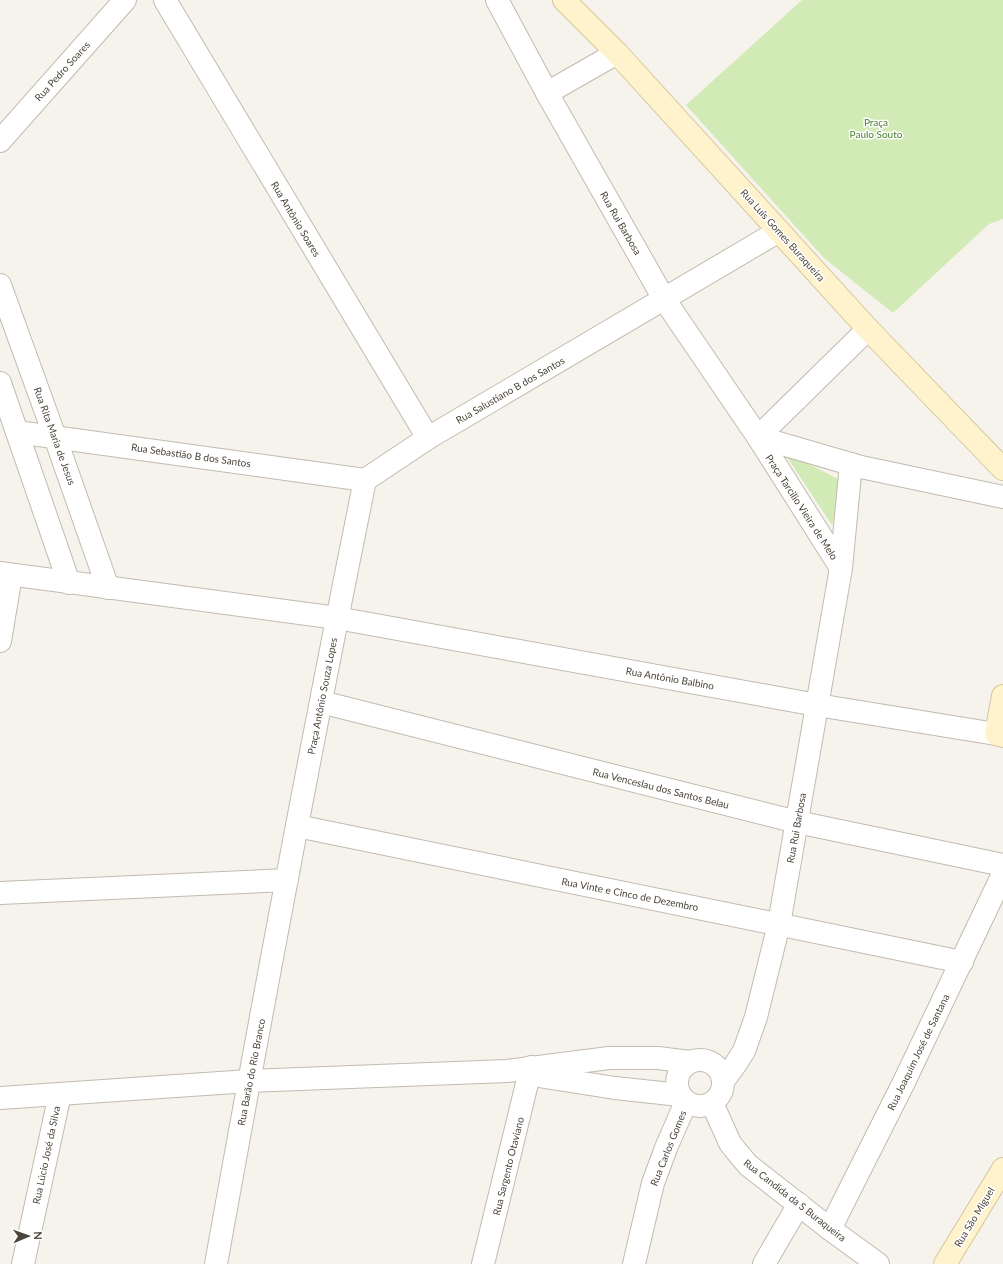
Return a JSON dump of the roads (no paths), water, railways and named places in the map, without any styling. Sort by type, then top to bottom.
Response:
[{"type":"main road","name":"Rua Luís Gomes Buraqueira","points":[[564,0],[617,53],[868,329],[1003,469]]},
{"type":"main road","points":[[1000,735],[1003,696]]},
{"type":"main road","name":"Rua São Miguel","points":[[945,1264],[1003,1169]]},
{"type":"street","name":"Rua Pedro Soares","points":[[0,141],[125,0]]},
{"type":"street","name":"Rua Antônio Soares","points":[[165,0],[428,438]]},
{"type":"street","name":"Rua Rui Barbosa","points":[[497,0],[547,93],[664,299],[758,437]]},
{"type":"street","points":[[547,93],[617,53]]},
{"type":"street","name":"Rua Salustiano B dos Santos","points":[[365,480],[428,438],[779,231]]},
{"type":"street","name":"Rua Rita Maria de Jesus","points":[[0,285],[56,437],[108,588]]},
{"type":"street","points":[[758,437],[868,329]]},
{"type":"street","points":[[0,383],[69,583]]},
{"type":"street","name":"Rua Sebastião B dos Santos","points":[[17,432],[365,480]]},
{"type":"street","name":"Praça Tarcilio Vieira de Melo","points":[[758,437],[851,464],[841,568]]},
{"type":"street","name":"Praça Tarcilio Vieira de Melo","points":[[758,437],[841,568]]},
{"type":"street","points":[[851,464],[1003,497]]},
{"type":"street","points":[[0,641],[5,574],[337,618],[365,480]]},
{"type":"street","name":"Rua Rui Barbosa","points":[[724,1080],[744,1051],[756,1017],[779,924],[841,568]]},
{"type":"street","name":"Praça Antônio Souza Lopes","points":[[287,880],[337,618]]},
{"type":"street","name":"Rua Antônio Balbino","points":[[337,618],[817,705],[1000,735]]},
{"type":"street","name":"Rua Venceslau dos Santos Belau","points":[[321,702],[797,822],[1003,865]]},
{"type":"street","name":"Rua Vinte e Cinco de Dezembro","points":[[297,826],[962,962]]},
{"type":"street","name":"Rua Joaquim José de Santana","points":[[830,1229],[904,1082],[1003,874]]},
{"type":"street","points":[[0,893],[287,880]]},
{"type":"street","name":"Rua Barão do Rio Branco","points":[[216,1264],[287,880]]},
{"type":"street","points":[[0,1098],[249,1081],[530,1071],[609,1058],[658,1058],[690,1062],[702,1060],[715,1065],[721,1072],[724,1080],[723,1089],[719,1097],[712,1103],[704,1106],[694,1106],[683,1099],[615,1088],[530,1071]]},
{"type":"street","points":[[683,1099],[677,1086],[678,1077],[682,1068],[690,1062]]},
{"type":"street","name":"Rua Sargento Otaviano","points":[[483,1264],[530,1071]]},
{"type":"street","name":"Rua Lúcio José da Silva","points":[[23,1264],[60,1094]]},
{"type":"street","name":"Rua Carlos Gomes","points":[[634,1264],[653,1183],[683,1099]]},
{"type":"street","name":"Rua Candida da S Buraqueira","points":[[712,1103],[730,1143],[748,1165],[830,1229],[878,1264]]},
{"type":"street","points":[[764,1264],[799,1204]]},
{"type":"park label","name":"Praça Paulo Souto","points":[[876,128]]}]
